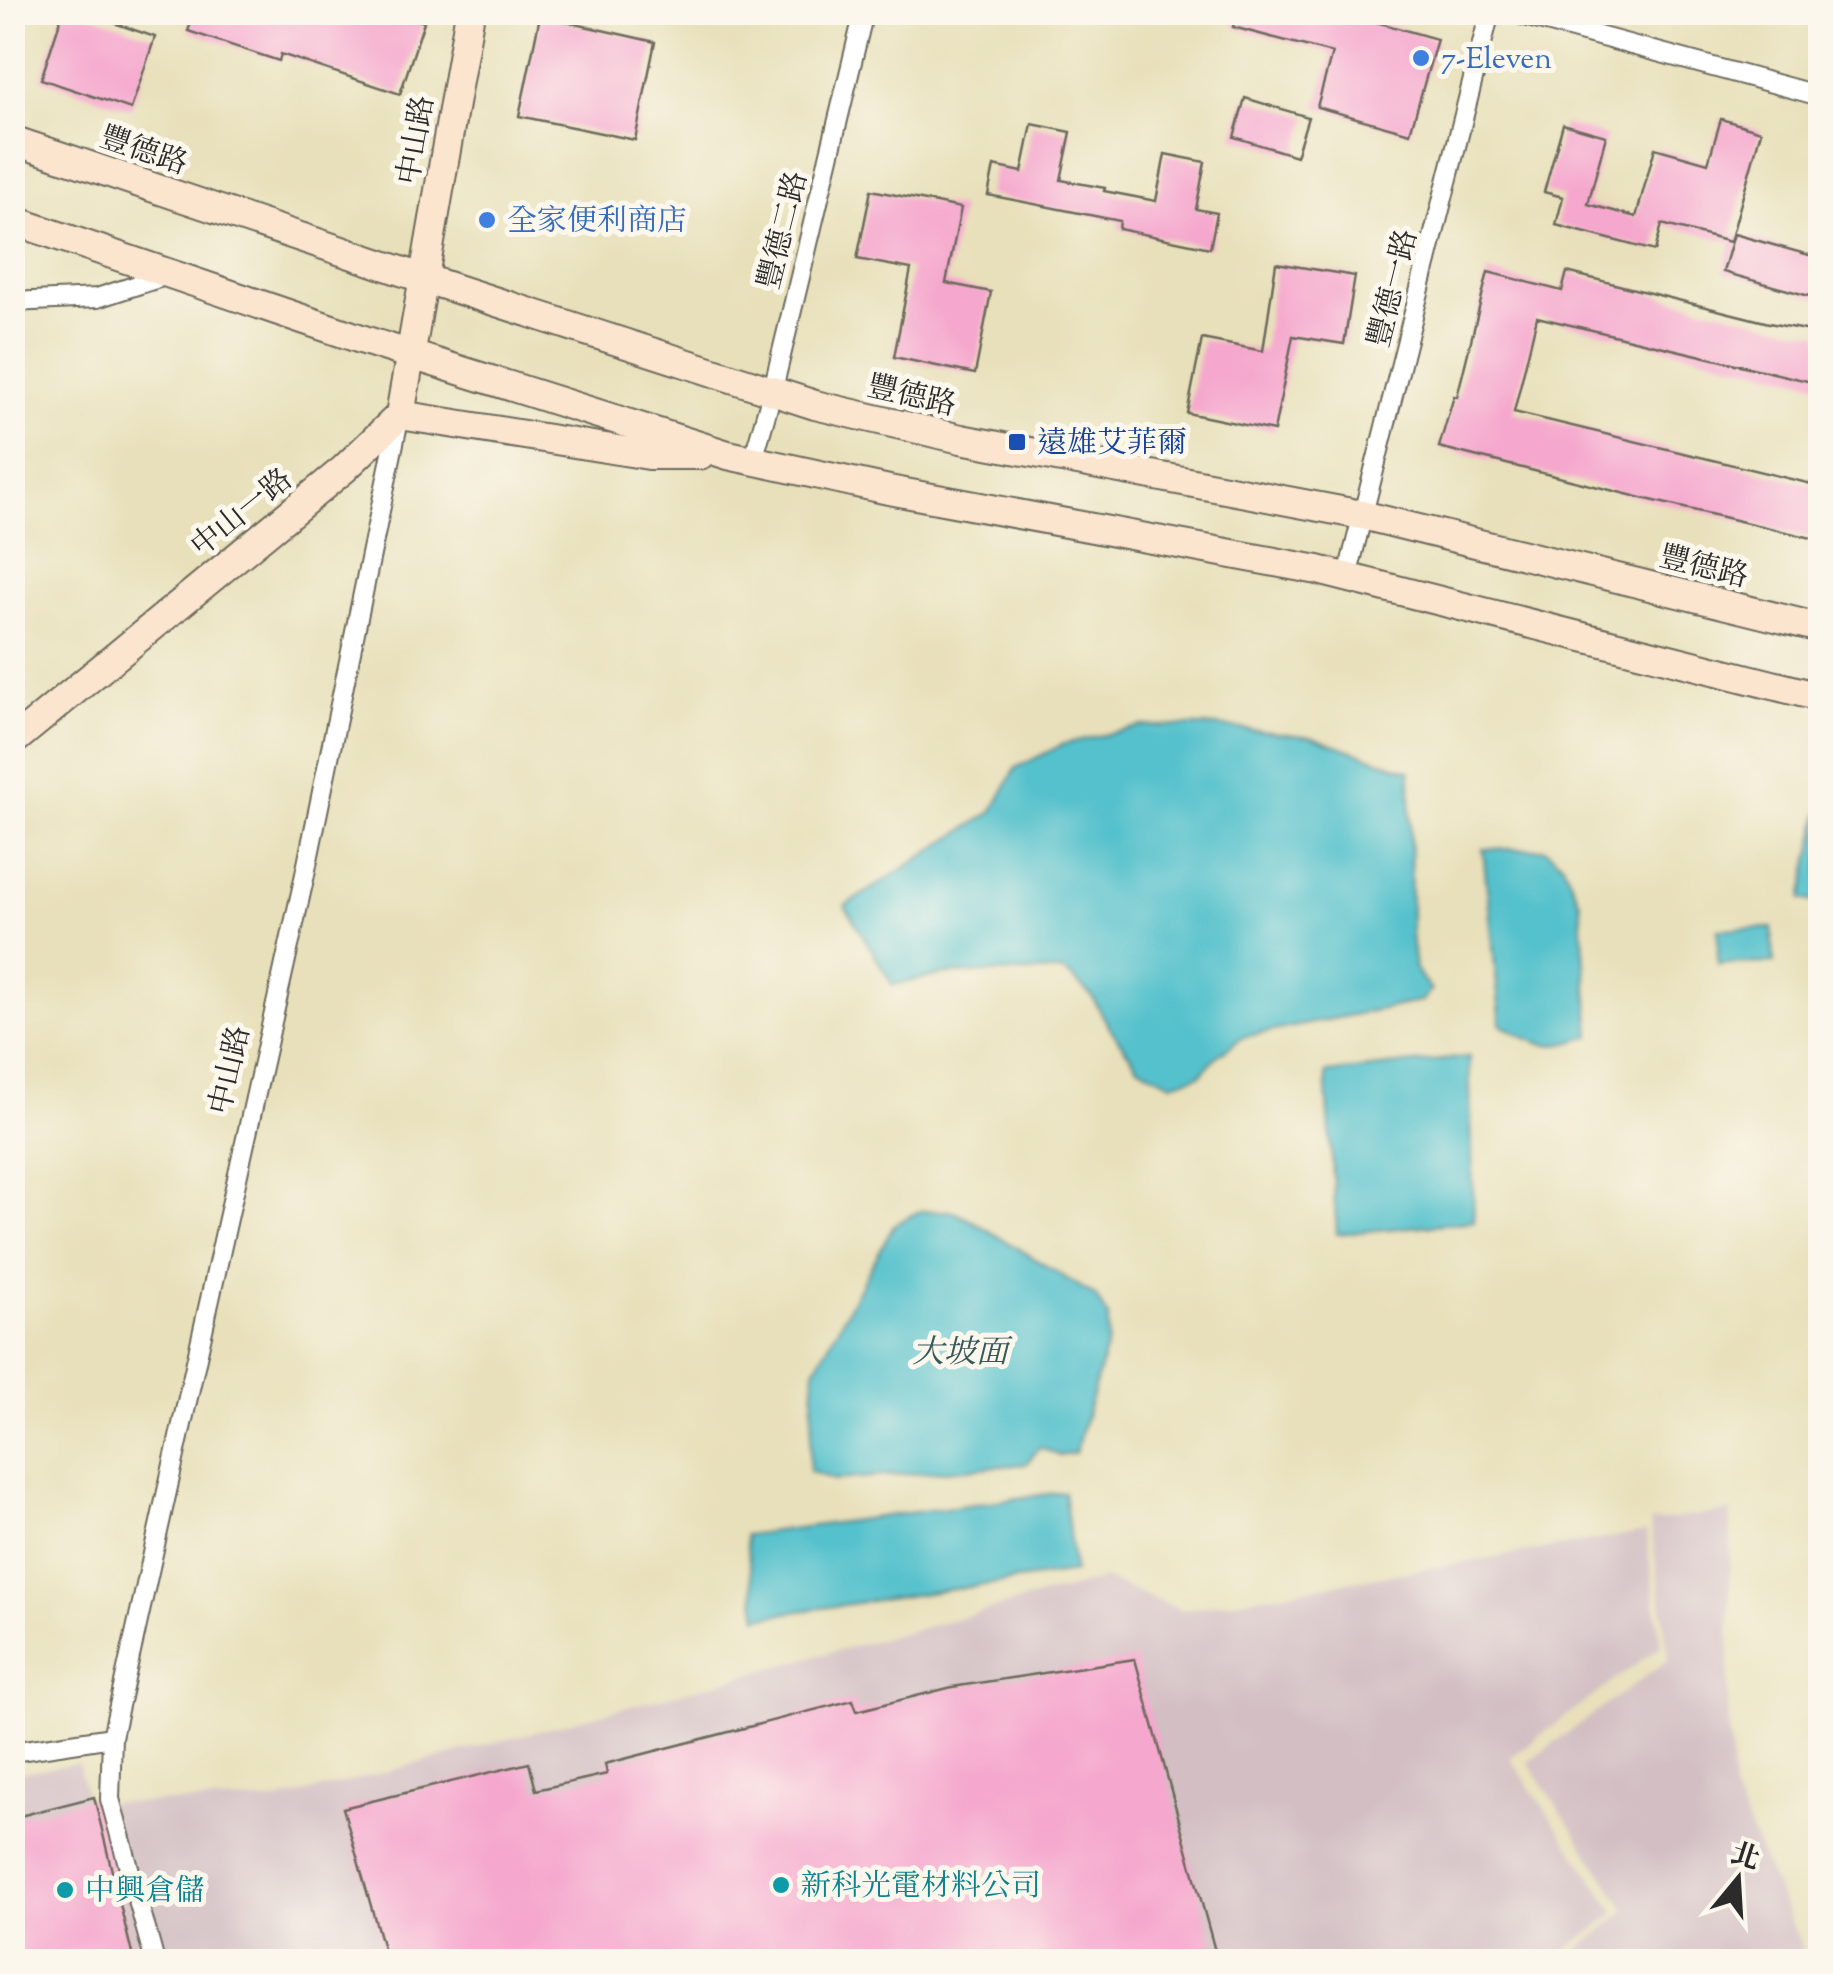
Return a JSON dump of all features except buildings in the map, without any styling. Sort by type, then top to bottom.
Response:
[{"type":"main road","name":"中山路","points":[[425,279],[470,12]]},
{"type":"main road","name":"豐德路","points":[[12,140],[815,405],[961,439],[1362,516],[1820,628]]},
{"type":"main road","points":[[12,220],[412,354],[741,458],[889,490],[1318,570],[1820,697]]},
{"type":"main road","points":[[425,279],[400,415],[649,455],[741,458]]},
{"type":"main road","name":"中山一路","points":[[12,742],[344,469],[400,415]]},
{"type":"street","name":"豐德二路","points":[[741,458],[772,392],[864,12]]},
{"type":"street","name":"豐德一路","points":[[1347,577],[1490,12]]},
{"type":"street","points":[[1510,12],[1820,96]]},
{"type":"street","points":[[12,302],[97,298],[172,274]]},
{"type":"street","name":"中山路","points":[[155,1962],[110,1799],[112,1737],[304,879],[400,415]]},
{"type":"street","points":[[12,1752],[112,1737]]},
{"type":"shaded area","points":[[1731,1511],[1728,1709],[1733,1791],[1808,1961],[1565,1961],[1626,1910],[1528,1762],[1669,1659],[1650,1522]]},
{"type":"shaded area","points":[[1646,1532],[1661,1646],[1510,1758],[1616,1913],[1552,1961],[13,1962],[13,1774],[78,1763],[88,1803],[277,1801],[1104,1579],[1181,1610]]},
{"type":"water","points":[[1142,726],[1216,726],[1313,737],[1410,771],[1411,933],[1415,970],[1431,990],[1422,1001],[1243,1037],[1200,1075],[1172,1083],[1138,1066],[1091,995],[1064,971],[947,974],[893,985],[845,906],[992,812],[1016,768],[1064,744]]},
{"type":"water","points":[[1820,812],[1820,903],[1802,899]]},
{"type":"water","points":[[1483,849],[1545,849],[1563,864],[1580,902],[1591,1036],[1564,1044],[1544,1044],[1501,1024]]},
{"type":"water","points":[[1772,928],[1774,963],[1718,964],[1718,929]]},
{"type":"water","points":[[1469,1057],[1474,1221],[1337,1234],[1326,1073]]},
{"type":"water","name":"大坡面","points":[[920,1211],[951,1211],[973,1221],[1095,1296],[1108,1317],[1108,1341],[1075,1453],[1060,1456],[1040,1447],[1026,1464],[835,1480],[809,1471],[815,1369],[894,1225]]},
{"type":"water","points":[[1064,1492],[1074,1572],[758,1617],[745,1535]]},
{"type":"place","name":"7-Eleven","points":[[1421,58]]},
{"type":"place","name":"全家便利商店","points":[[487,220]]},
{"type":"place","name":"遠雄艾菲爾","points":[[1017,442]]},
{"type":"place","name":"新科光電材料公司","points":[[781,1885]]},
{"type":"place","name":"中興倉儲","points":[[65,1890]]}]
